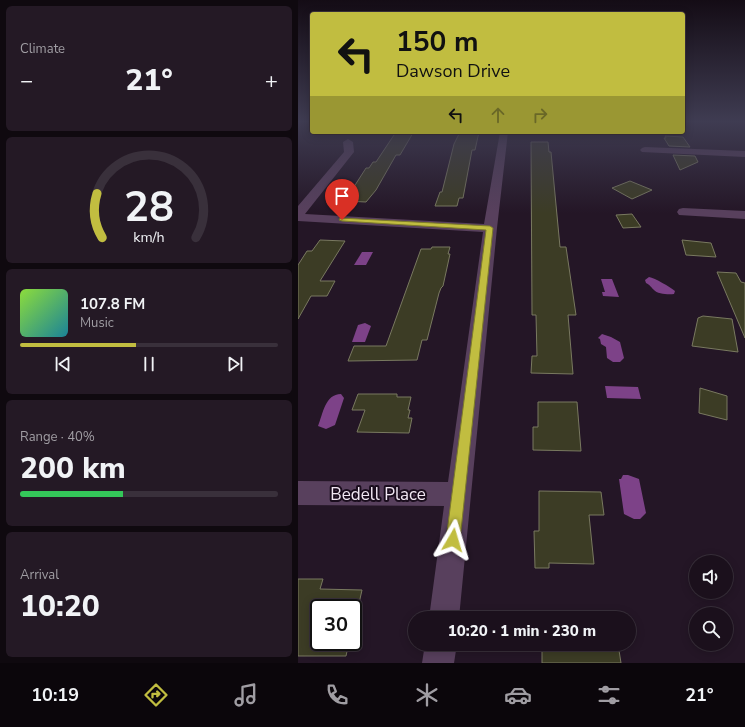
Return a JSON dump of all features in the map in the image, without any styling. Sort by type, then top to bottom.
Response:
[{"type":"street","points":[[298,216],[349,152]]},
{"type":"street","points":[[445,611],[490,228],[501,152]]},
{"type":"street","points":[[694,152],[745,154]]},
{"type":"street","points":[[683,212],[745,215]]},
{"type":"street","points":[[298,216],[490,228]]},
{"type":"street","name":"Bedell Place","points":[[298,493],[458,494]]},
{"type":"street","points":[[438,663],[440,651]]},
{"type":"shaded area","points":[[362,252],[373,252],[366,265],[354,265]]},
{"type":"shaded area","points":[[649,277],[673,289],[675,291],[674,294],[663,294],[656,291],[646,283],[645,280]]},
{"type":"shaded area","points":[[601,279],[612,279],[619,297],[603,296],[602,292],[605,292]]},
{"type":"shaded area","points":[[365,323],[371,326],[365,342],[352,342],[358,325]]},
{"type":"shaded area","points":[[602,334],[620,342],[624,358],[620,362],[613,362],[607,358],[606,347],[601,344],[600,339],[598,338]]},
{"type":"shaded area","points":[[605,386],[638,387],[641,399],[607,398]]},
{"type":"shaded area","points":[[341,394],[344,398],[335,425],[326,429],[318,426],[328,401],[331,397]]},
{"type":"shaded area","points":[[623,475],[628,475],[639,479],[646,513],[640,519],[634,519],[624,514],[619,479],[621,479]]},
{"type":"building","points":[[383,152],[402,152],[400,155],[396,155],[376,190],[366,202],[345,201],[352,193],[350,193],[366,168],[369,168],[373,162],[376,162]]},
{"type":"building","points":[[452,152],[472,152],[463,198],[459,198],[457,206],[435,206],[440,192],[442,192]]},
{"type":"building","points":[[531,152],[551,152],[560,247],[566,247],[576,315],[568,315],[573,374],[531,373],[532,356],[537,356],[536,315],[532,315]]},
{"type":"building","points":[[673,155],[695,156],[698,162],[680,170]]},
{"type":"building","points":[[630,181],[652,190],[632,199],[612,188]]},
{"type":"building","points":[[632,214],[641,227],[623,228],[616,215]]},
{"type":"building","points":[[320,240],[345,241],[320,281],[335,281],[327,296],[311,296],[298,319],[298,265],[307,251],[312,251]]},
{"type":"building","points":[[682,240],[711,243],[716,257],[686,255]]},
{"type":"building","points":[[432,247],[450,247],[448,254],[450,254],[443,286],[439,293],[427,340],[422,340],[417,360],[348,361],[354,346],[386,346],[421,249],[431,249]]},
{"type":"building","points":[[717,272],[736,273],[741,282],[745,283],[745,338]]},
{"type":"building","points":[[703,316],[732,319],[738,352],[692,346],[698,318]]},
{"type":"building","points":[[700,388],[727,396],[727,420],[699,413]]},
{"type":"building","points":[[358,394],[397,394],[397,397],[411,397],[408,410],[410,410],[408,418],[412,418],[409,433],[357,432],[365,410],[352,410]]},
{"type":"building","points":[[538,402],[577,402],[581,451],[533,450],[533,427],[538,427]]},
{"type":"building","points":[[539,491],[601,492],[604,515],[589,515],[594,564],[549,563],[549,568],[535,568],[534,531],[539,531]]},
{"type":"building","points":[[298,579],[323,579],[320,589],[362,590],[360,599],[310,599],[310,651],[347,651],[346,656],[298,656]]},
{"type":"building","points":[[542,651],[619,651],[621,663],[542,663]]},
{"type":"route","points":[[342,220],[490,228],[453,540]]}]
